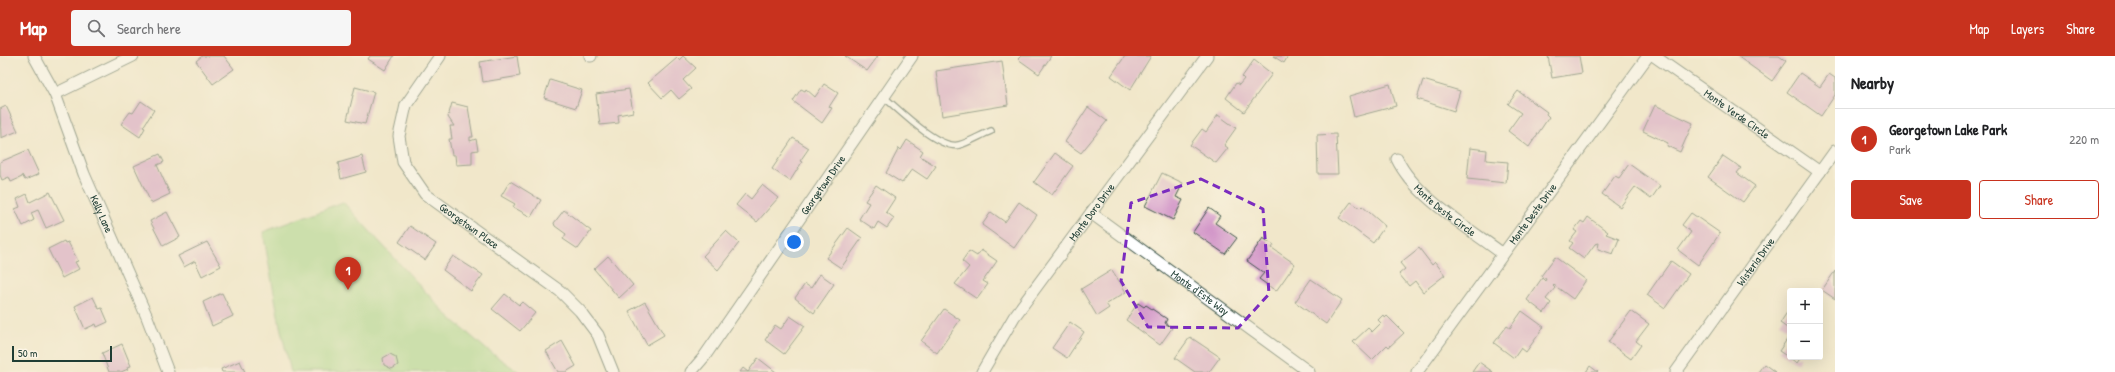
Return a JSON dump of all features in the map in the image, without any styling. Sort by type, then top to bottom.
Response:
[{"type":"street","name":"Kelly Lane","points":[[34,56],[55,94],[84,174],[147,317],[168,372]]},
{"type":"street","points":[[55,94],[133,56]]},
{"type":"street","name":"Georgetown Place","points":[[440,56],[406,105],[399,136],[403,162],[425,194],[565,296],[580,311],[598,335],[613,372]]},
{"type":"street","name":"Georgetown Drive","points":[[690,372],[704,358],[912,56]]},
{"type":"street","name":"Monte Doro Drive","points":[[982,372],[1014,317],[1206,56]]},
{"type":"street","name":"Monte Deste Drive","points":[[1417,372],[1648,56]]},
{"type":"street","name":"Monte Verde Circle","points":[[1654,56],[1820,172]]},
{"type":"street","name":"Wisteria Drive","points":[[1676,372],[1835,151]]},
{"type":"street","name":"Monte Deste Circle","points":[[1397,159],[1404,174],[1418,190],[1502,254]]},
{"type":"street","name":"Monte d'Este Way","points":[[1091,213],[1310,372]]},
{"type":"lane","points":[[884,97],[911,121],[938,140],[958,145],[991,131]]},
{"type":"highlighted area","points":[[1201,179],[1263,209],[1269,294],[1238,328],[1148,327],[1121,281],[1131,203]]},
{"type":"green space","points":[[343,202],[446,314],[487,350],[519,372],[291,372],[280,326],[263,232]]},
{"type":"building","points":[[202,56],[224,56],[234,69],[213,84],[196,61]]},
{"type":"building","points":[[370,56],[394,56],[385,70],[368,59]]},
{"type":"building","points":[[517,56],[520,76],[483,82],[480,62]]},
{"type":"building","points":[[683,56],[696,68],[683,80],[691,89],[679,99],[671,90],[662,98],[648,83],[677,58],[679,60]]},
{"type":"building","points":[[845,56],[878,56],[867,71]]},
{"type":"building","points":[[1021,56],[1051,56],[1039,74],[1018,59]]},
{"type":"building","points":[[1125,56],[1151,56],[1130,90],[1111,76]]},
{"type":"building","points":[[1273,56],[1288,56],[1284,63]]},
{"type":"building","points":[[1548,56],[1579,56],[1582,73],[1552,78]]},
{"type":"building","points":[[1737,56],[1779,56],[1786,61],[1772,81]]},
{"type":"building","points":[[1254,60],[1272,74],[1244,112],[1226,98],[1236,83],[1239,85],[1244,79],[1242,77]]},
{"type":"building","points":[[1002,61],[1008,105],[942,116],[936,71]]},
{"type":"building","points":[[1800,73],[1820,87],[1829,74],[1835,78],[1835,95],[1821,116],[1787,92]]},
{"type":"building","points":[[550,80],[582,90],[576,108],[544,98]]},
{"type":"building","points":[[1423,80],[1460,91],[1454,111],[1417,99]]},
{"type":"building","points":[[824,84],[838,93],[829,107],[832,108],[822,123],[793,101],[801,89],[805,91],[806,89],[815,97]]},
{"type":"building","points":[[1390,84],[1396,106],[1354,117],[1349,96]]},
{"type":"building","points":[[355,87],[374,92],[365,124],[347,120]]},
{"type":"building","points":[[629,89],[633,112],[618,115],[619,123],[600,125],[596,94]]},
{"type":"building","points":[[1518,91],[1547,112],[1546,114],[1549,117],[1529,147],[1508,131],[1521,113],[1508,104]]},
{"type":"building","points":[[141,101],[154,110],[143,127],[145,128],[140,137],[121,124],[130,112],[133,113]]},
{"type":"building","points":[[452,103],[468,107],[473,137],[470,137],[470,141],[476,139],[478,150],[472,151],[472,164],[456,165],[455,155],[452,155],[449,139],[452,139],[450,126],[454,126],[448,117]]},
{"type":"building","points":[[1655,105],[1693,123],[1680,152],[1667,146],[1668,143],[1643,131]]},
{"type":"building","points":[[6,106],[18,131],[1,138],[0,109]]},
{"type":"building","points":[[1088,107],[1107,121],[1081,153],[1065,142]]},
{"type":"building","points":[[1218,115],[1236,128],[1224,145],[1228,148],[1216,163],[1190,145],[1202,129],[1206,132]]},
{"type":"building","points":[[1336,134],[1338,174],[1318,174],[1317,135]]},
{"type":"building","points":[[793,138],[809,148],[800,161],[802,162],[790,181],[772,169]]},
{"type":"building","points":[[907,140],[923,151],[920,156],[936,166],[927,179],[912,169],[902,183],[886,173],[899,148],[901,150]]},
{"type":"building","points":[[1470,148],[1487,150],[1486,160],[1508,162],[1506,183],[1467,179]]},
{"type":"building","points":[[28,150],[39,174],[25,180],[22,175],[22,177],[11,182],[9,177],[2,180],[0,175],[0,162]]},
{"type":"building","points":[[1055,153],[1073,166],[1052,195],[1034,182]]},
{"type":"building","points":[[160,154],[164,162],[157,165],[170,194],[151,203],[134,166]]},
{"type":"building","points":[[362,156],[366,172],[341,179],[338,163]]},
{"type":"building","points":[[1723,156],[1741,168],[1737,173],[1755,186],[1743,202],[1708,177]]},
{"type":"building","points":[[1629,164],[1660,186],[1651,199],[1635,187],[1620,207],[1602,194],[1615,176],[1619,178]]},
{"type":"building","points":[[1162,173],[1183,183],[1176,197],[1183,200],[1173,220],[1145,206]]},
{"type":"building","points":[[510,181],[541,200],[531,217],[513,207],[515,204],[501,196]]},
{"type":"building","points":[[762,185],[778,198],[757,222],[736,205],[745,194],[751,199]]},
{"type":"building","points":[[876,185],[895,198],[886,212],[894,218],[887,228],[878,222],[874,229],[859,219],[869,203],[865,201]]},
{"type":"building","points":[[50,192],[64,220],[46,228],[38,210],[31,213],[34,220],[23,226],[15,209],[20,207],[17,199],[27,194],[30,202]]},
{"type":"building","points":[[1019,202],[1037,215],[1014,248],[982,225],[991,212],[1005,222]]},
{"type":"building","points":[[1351,202],[1360,208],[1362,206],[1385,226],[1373,243],[1339,218]]},
{"type":"building","points":[[1209,208],[1220,216],[1215,223],[1237,238],[1225,254],[1193,232]]},
{"type":"building","points":[[564,210],[591,231],[578,249],[563,239],[566,234],[555,226],[554,223]]},
{"type":"building","points":[[167,212],[180,237],[163,246],[150,221]]},
{"type":"building","points":[[1691,213],[1720,233],[1698,265],[1678,250],[1691,232],[1682,225]]},
{"type":"building","points":[[1588,217],[1608,232],[1606,234],[1619,239],[1613,254],[1598,249],[1599,243],[1595,244],[1584,259],[1569,248],[1573,243],[1570,241],[1577,232],[1574,230],[1581,221],[1584,223]]},
{"type":"building","points":[[410,226],[436,244],[425,260],[399,242]]},
{"type":"building","points":[[848,228],[862,238],[841,268],[826,258]]},
{"type":"building","points":[[726,231],[739,243],[718,270],[703,256]]},
{"type":"building","points":[[1263,238],[1274,245],[1272,248],[1295,264],[1276,291],[1259,279],[1264,273],[1247,261]]},
{"type":"building","points":[[64,241],[65,243],[68,242],[78,261],[75,262],[79,269],[62,278],[48,249]]},
{"type":"building","points":[[207,242],[221,266],[202,276],[195,261],[184,267],[178,256]]},
{"type":"building","points":[[1419,248],[1432,265],[1435,262],[1445,275],[1423,292],[1415,281],[1409,286],[1399,274],[1405,269],[1400,263]]},
{"type":"building","points":[[981,250],[997,261],[983,281],[988,284],[977,299],[955,284],[969,267],[962,261],[969,251],[977,256]]},
{"type":"building","points":[[453,256],[483,275],[471,291],[443,270]]},
{"type":"building","points":[[608,256],[633,285],[619,298],[594,269]]},
{"type":"building","points":[[1555,257],[1586,280],[1573,299],[1554,285],[1553,286],[1555,288],[1546,299],[1551,303],[1544,313],[1527,300],[1542,278],[1545,281],[1546,279],[1541,276]]},
{"type":"building","points":[[1671,261],[1689,274],[1665,308],[1647,295]]},
{"type":"building","points":[[1112,270],[1126,292],[1106,304],[1109,308],[1097,316],[1081,289]]},
{"type":"building","points":[[1835,271],[1835,299],[1823,291]]},
{"type":"building","points":[[820,274],[834,284],[814,313],[795,298],[805,284],[811,288]]},
{"type":"building","points":[[1311,279],[1342,300],[1326,324],[1295,302]]},
{"type":"building","points":[[222,293],[233,316],[212,326],[203,302]]},
{"type":"building","points":[[505,294],[519,305],[522,302],[535,313],[520,331],[492,309]]},
{"type":"building","points":[[93,297],[99,309],[102,308],[108,322],[97,327],[96,324],[85,329],[75,306]]},
{"type":"building","points":[[645,302],[664,335],[647,345],[629,311]]},
{"type":"building","points":[[1138,303],[1144,307],[1146,305],[1167,319],[1165,323],[1172,328],[1160,345],[1126,320]]},
{"type":"building","points":[[944,309],[960,320],[937,353],[921,341]]},
{"type":"building","points":[[1522,311],[1544,327],[1526,352],[1521,348],[1514,358],[1494,343],[1507,326],[1510,328]]},
{"type":"building","points":[[1631,311],[1649,324],[1636,341],[1641,345],[1631,359],[1608,342]]},
{"type":"building","points":[[1787,312],[1787,328],[1780,323]]},
{"type":"building","points":[[1383,315],[1385,318],[1387,316],[1404,333],[1389,347],[1387,345],[1372,360],[1353,342],[1368,328],[1372,332],[1381,323],[1378,320]]},
{"type":"building","points":[[790,316],[805,326],[784,354],[765,340],[775,325],[781,329]]},
{"type":"building","points":[[1070,322],[1084,332],[1067,358],[1052,348]]},
{"type":"building","points":[[1190,337],[1220,357],[1209,372],[1195,372],[1175,358]]},
{"type":"building","points":[[1787,339],[1787,356],[1779,351]]},
{"type":"building","points":[[562,341],[576,366],[566,372],[558,372],[546,351]]},
{"type":"building","points":[[122,344],[131,366],[127,367],[128,369],[121,372],[109,372],[102,353]]},
{"type":"building","points":[[390,354],[396,357],[398,365],[392,369],[384,365],[383,358]]},
{"type":"building","points":[[758,358],[776,372],[748,372]]},
{"type":"building","points":[[240,361],[245,372],[222,372],[221,369]]},
{"type":"building","points":[[1479,362],[1493,372],[1472,372]]},
{"type":"building","points":[[1764,364],[1775,372],[1758,372]]},
{"type":"building","points":[[1590,366],[1598,372],[1586,372]]},
{"type":"building","points":[[743,368],[748,372],[740,372]]},
{"type":"place","name":"Georgetown Lake Park","points":[[348,290]]}]
